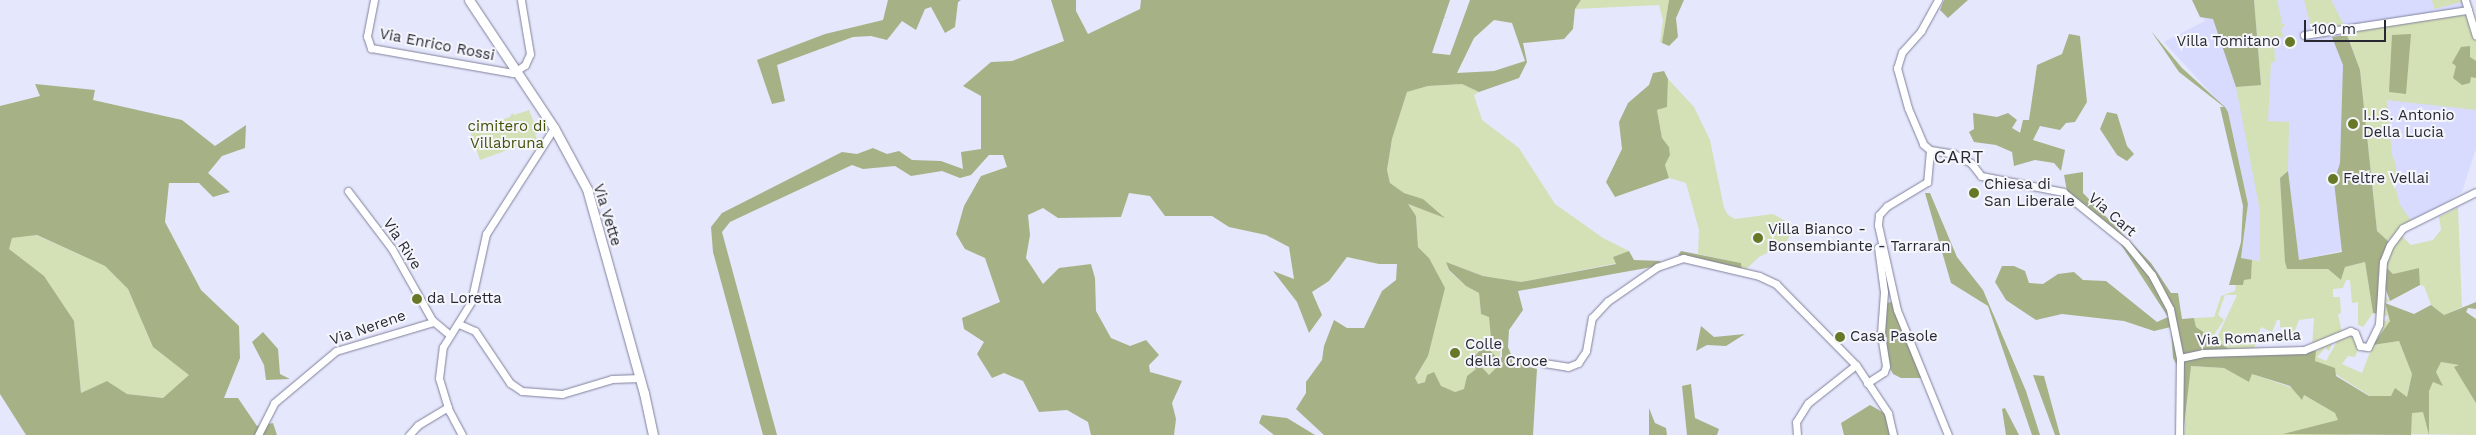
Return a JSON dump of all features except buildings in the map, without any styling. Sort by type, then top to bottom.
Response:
[{"type":"main road","name":"Via Vette","points":[[469,0],[554,128],[587,189],[640,378],[653,435]]},
{"type":"street","name":"Via Enrico Rossi","points":[[374,0],[367,36],[371,48],[496,70],[517,71]]},
{"type":"street","points":[[1867,383],[1882,373],[1886,366],[1880,333],[1884,292],[1876,243],[1879,215],[1887,206],[1927,182],[1930,150],[1923,144],[1908,108],[1897,68],[1902,52],[1921,31],[1938,0]]},
{"type":"street","points":[[2465,0],[2476,35]]},
{"type":"street","points":[[517,71],[527,63],[530,54],[524,1]]},
{"type":"street","points":[[2304,35],[2468,10]]},
{"type":"street","points":[[462,435],[448,407],[439,378],[439,361],[450,335],[459,324],[478,278],[486,234],[543,148],[554,128]]},
{"type":"street","points":[[543,148],[560,140]]},
{"type":"street","name":"Via Cart","points":[[1930,150],[1954,154],[1971,163],[1981,176],[2063,192],[2126,243],[2152,275],[2170,309],[2180,358],[2179,435]]},
{"type":"street","name":"Via Rive","points":[[348,190],[392,249],[434,322],[450,335]]},
{"type":"street","name":"Via Romanella","points":[[2180,358],[2203,353],[2304,350],[2350,331],[2355,332],[2360,346],[2368,347],[2379,324],[2384,262],[2390,245],[2403,228],[2476,192]]},
{"type":"street","points":[[1879,215],[1879,237],[1897,310],[1948,435]]},
{"type":"street","points":[[1544,363],[1568,367],[1578,363],[1586,350],[1592,318],[1608,301],[1657,267],[1683,258],[1759,276],[1776,284],[1856,365],[1888,413],[1894,435]]},
{"type":"street","name":"Via Nerene","points":[[258,435],[274,403],[336,351],[434,322]]},
{"type":"street","points":[[459,324],[475,331],[510,382],[522,391],[562,394],[612,379],[640,378]]},
{"type":"street","points":[[1796,435],[1796,422],[1808,403],[1856,365]]},
{"type":"street","points":[[409,435],[418,425],[448,407]]},
{"type":"shaded area","name":"I.I.S. Antonio Della Lucia","points":[[2192,0],[2462,0],[2476,41],[2476,148],[2462,192],[2440,207],[2405,224],[2390,240],[2290,262],[2263,263],[2241,258],[2248,204],[2228,112],[2164,42],[2205,21]]},
{"type":"green space","points":[[888,0],[961,0],[958,2],[955,27],[945,33],[931,7],[925,9],[916,30],[902,21],[887,40],[871,36],[853,37],[777,65],[785,101],[772,104],[757,60],[825,34],[883,20]]},
{"type":"green space","points":[[1051,0],[1076,0],[1076,11],[1088,34],[1140,9],[1141,0],[1450,0],[1432,53],[1450,55],[1470,0],[1581,0],[1575,9],[1573,29],[1564,39],[1523,43],[1527,62],[1519,78],[1479,92],[1462,84],[1428,86],[1407,92],[1392,139],[1387,170],[1390,183],[1404,193],[1423,199],[1445,218],[1408,204],[1416,216],[1418,247],[1429,258],[1445,288],[1428,356],[1415,378],[1418,384],[1425,382],[1427,375],[1434,372],[1441,386],[1455,392],[1464,389],[1467,376],[1476,369],[1468,363],[1485,345],[1499,360],[1502,357],[1502,340],[1491,339],[1489,317],[1481,314],[1479,293],[1466,286],[1449,270],[1446,262],[1483,276],[1521,282],[1616,264],[1613,257],[1629,251],[1634,260],[1661,261],[1652,267],[1518,291],[1523,310],[1509,330],[1508,347],[1514,362],[1527,363],[1529,367],[1537,369],[1533,435],[1324,435],[1296,409],[1306,393],[1306,382],[1322,360],[1324,346],[1334,320],[1347,328],[1364,328],[1382,291],[1396,280],[1397,264],[1379,264],[1347,257],[1329,281],[1312,292],[1322,315],[1309,333],[1297,302],[1273,271],[1294,279],[1289,247],[1266,235],[1229,227],[1212,216],[1165,216],[1150,196],[1129,193],[1121,217],[1058,218],[1043,208],[1028,215],[1030,235],[1026,258],[1043,284],[1059,268],[1091,264],[1095,278],[1096,311],[1111,338],[1130,346],[1146,340],[1159,355],[1149,365],[1150,372],[1182,381],[1172,403],[1176,419],[1174,435],[1091,435],[1088,422],[1067,410],[1039,412],[1023,381],[1004,373],[992,378],[977,354],[984,342],[964,329],[962,318],[1000,302],[985,258],[965,249],[956,234],[964,206],[981,176],[1007,167],[1003,155],[989,155],[971,175],[960,178],[942,171],[911,176],[895,166],[863,169],[852,165],[730,222],[722,232],[777,435],[763,435],[713,252],[711,227],[722,213],[842,152],[857,154],[873,148],[887,154],[899,151],[912,160],[941,161],[963,169],[961,152],[981,149],[981,96],[963,86],[991,62],[1012,61],[1064,41]],"holes":[[[1494,20],[1512,23],[1525,61],[1494,71],[1457,73],[1474,38]],[[1486,356],[1497,367],[1489,375],[1479,364]]]},
{"type":"green space","points":[[1581,0],[1669,0],[1662,43],[1660,42],[1663,20],[1659,5],[1575,9]]},
{"type":"green space","points":[[1669,0],[1684,0],[1676,18],[1678,37],[1669,46],[1662,43]]},
{"type":"green space","points":[[1944,0],[1968,0],[1948,18],[1940,10]]},
{"type":"green space","points":[[2192,0],[2254,0],[2261,85],[2236,87],[2213,19],[2200,17]]},
{"type":"green space","points":[[2254,0],[2277,0],[2282,22],[2279,23],[2285,24],[2281,30],[2284,36],[2274,40],[2275,62],[2271,62],[2268,121],[2289,122],[2288,171],[2280,178],[2287,269],[2328,269],[2341,280],[2345,267],[2365,262],[2373,313],[2363,327],[2358,325],[2358,302],[2352,303],[2350,280],[2346,280],[2343,288],[2333,289],[2333,297],[2340,297],[2341,313],[2338,314],[2342,333],[2312,348],[2314,318],[2299,320],[2294,333],[2280,327],[2280,320],[2277,320],[2272,332],[2261,327],[2253,351],[2232,352],[2216,340],[2237,295],[2225,295],[2218,315],[2224,320],[2212,338],[2196,327],[2194,318],[2214,317],[2221,296],[2235,291],[2236,285],[2242,285],[2244,280],[2251,279],[2252,260],[2260,261],[2260,211],[2236,87],[2261,84]]},
{"type":"green space","points":[[2304,0],[2331,0],[2344,25],[2312,30]]},
{"type":"green space","points":[[2432,0],[2462,0],[2462,2],[2434,9]]},
{"type":"green space","points":[[2467,14],[2476,41],[2476,110],[2387,100],[2392,155],[2396,165],[2395,185],[2400,205],[2411,220],[2387,241],[2377,231],[2360,70],[2346,31]]},
{"type":"green space","points":[[2151,31],[2182,68],[2225,107],[2228,112],[2248,204],[2241,258],[2252,260],[2251,279],[2244,280],[2243,285],[2229,285],[2241,242],[2243,206],[2220,107],[2224,107],[2179,72]]},
{"type":"green space","points":[[2069,34],[2080,36],[2087,102],[2075,122],[2066,123],[2060,130],[2040,126],[2033,140],[2065,150],[2061,171],[2054,163],[2035,160],[2014,166],[2012,152],[1996,145],[1974,142],[1969,132],[1974,129],[1973,113],[1997,117],[2008,113],[2017,120],[2012,128],[2020,133],[2023,120],[2029,120],[2037,65],[2062,54]]},
{"type":"green space","points":[[2411,34],[2406,94],[2389,92],[2392,35]]},
{"type":"green space","points":[[2347,35],[2360,70],[2377,231],[2389,242],[2379,265],[2378,314],[2373,313],[2365,262],[2345,267],[2341,280],[2328,269],[2287,269],[2285,262],[2280,178],[2288,171],[2299,260],[2342,252],[2334,182],[2340,163],[2343,65],[2332,37]]},
{"type":"green space","points":[[2470,46],[2470,57],[2476,61],[2476,78],[2471,77],[2470,83],[2462,85],[2453,78],[2456,66],[2452,63],[2461,47]]},
{"type":"green space","points":[[1664,71],[1668,79],[1667,107],[1657,110],[1662,138],[1669,147],[1670,155],[1665,165],[1669,178],[1615,197],[1606,182],[1622,149],[1619,122],[1628,103],[1649,85],[1653,73]]},
{"type":"green space","points":[[1668,79],[1694,107],[1710,140],[1724,208],[1728,215],[1735,219],[1773,214],[1794,226],[1785,245],[1759,257],[1743,272],[1741,263],[1698,254],[1699,230],[1686,183],[1669,178],[1665,165],[1670,155],[1669,147],[1662,138],[1657,110],[1667,107]]},
{"type":"green space","points":[[35,84],[95,90],[93,100],[182,120],[215,146],[246,125],[245,148],[222,156],[208,173],[230,192],[213,197],[199,183],[169,183],[165,222],[201,290],[239,326],[240,358],[224,398],[238,398],[257,426],[273,423],[277,435],[26,435],[0,394],[0,106],[40,96]],"holes":[[[37,235],[105,266],[128,289],[153,347],[189,375],[163,398],[127,394],[107,381],[81,393],[74,321],[44,276],[9,249],[12,238]]]},
{"type":"green space","points":[[1462,84],[1479,92],[1474,95],[1482,120],[1519,148],[1555,204],[1603,238],[1629,251],[1613,257],[1617,263],[1521,282],[1483,276],[1446,262],[1449,271],[1466,286],[1479,293],[1481,314],[1489,316],[1491,339],[1502,340],[1499,360],[1484,346],[1468,362],[1476,369],[1467,376],[1465,389],[1455,392],[1425,382],[1417,384],[1415,379],[1428,356],[1429,258],[1418,247],[1416,216],[1407,204],[1443,216],[1423,199],[1404,193],[1390,183],[1387,170],[1392,139],[1407,92],[1428,86]]},
{"type":"green space","name":"cimitero di Villabruna","points":[[529,110],[538,133],[535,134],[537,139],[480,160],[470,131],[510,117],[512,113],[514,115]]},
{"type":"green space","points":[[2107,112],[2117,114],[2127,146],[2134,154],[2127,161],[2117,155],[2100,129]]},
{"type":"green space","points":[[2083,172],[2083,193],[2151,263],[2171,293],[2178,293],[2182,319],[2194,318],[2196,327],[2239,356],[2316,351],[2315,361],[2335,368],[2336,376],[2369,396],[2391,396],[2395,388],[2407,397],[2412,374],[2399,341],[2373,345],[2390,321],[2385,303],[2414,314],[2431,305],[2444,315],[2476,302],[2476,309],[2468,308],[2466,312],[2476,319],[2476,403],[2454,367],[2459,365],[2441,362],[2436,372],[2443,386],[2433,382],[2429,391],[2429,435],[2423,412],[2412,413],[2411,435],[2283,434],[2338,420],[2335,413],[2304,395],[2302,400],[2290,386],[2252,374],[2249,382],[2224,368],[2191,366],[2183,435],[2182,375],[2173,358],[2171,327],[2154,331],[2124,321],[2062,314],[2036,320],[2006,300],[1995,282],[2002,266],[2014,266],[2025,271],[2029,283],[2043,284],[2058,274],[2074,272],[2083,280],[2106,281],[2157,322],[2168,317],[2118,240],[2069,202],[2064,175]]},
{"type":"green space","points":[[1925,193],[1930,193],[1957,257],[1983,290],[2026,391],[2040,435],[2032,435],[1988,306],[1951,283]]},
{"type":"green space","points":[[2458,207],[2462,307],[2444,315],[2431,305],[2424,286],[2420,285],[2419,268],[2393,274],[2387,268],[2392,246],[2400,234],[2411,245],[2433,240],[2441,230],[2439,217]]},
{"type":"green space","points":[[36,235],[105,266],[128,289],[153,347],[190,375],[163,398],[127,394],[107,381],[81,393],[74,321],[8,249],[12,238]]},
{"type":"green space","points":[[1681,251],[1741,263],[1742,270],[1678,255]]},
{"type":"green space","points":[[2390,254],[2387,268],[2393,274],[2419,268],[2420,285],[2390,301],[2384,285],[2384,262]]},
{"type":"green space","points":[[2383,278],[2386,297],[2390,301],[2385,303],[2390,321],[2374,345],[2399,341],[2412,374],[2407,397],[2370,396],[2315,361],[2316,351],[2333,342],[2329,351],[2325,348],[2317,357],[2326,361],[2339,338],[2350,333],[2357,338],[2358,350],[2355,357],[2348,356],[2342,364],[2362,373],[2382,321],[2387,321],[2388,316],[2383,315]]},
{"type":"green space","points":[[1896,301],[1924,378],[1901,378],[1893,374],[1883,355],[1881,304]]},
{"type":"green space","points":[[1701,326],[1714,337],[1745,334],[1726,346],[1707,345],[1696,351]]},
{"type":"green space","points":[[263,332],[278,349],[280,374],[290,379],[266,380],[264,365],[252,342]]},
{"type":"green space","points":[[1486,356],[1498,367],[1489,375],[1479,363]]},
{"type":"green space","points":[[2441,362],[2460,365],[2476,403],[2476,435],[2410,434],[2412,413],[2433,382],[2442,385],[2436,372]]},
{"type":"green space","points":[[2190,366],[2224,368],[2249,382],[2252,374],[2290,387],[2335,413],[2350,435],[2184,435]]},
{"type":"green space","points":[[2033,375],[2044,376],[2060,435],[2055,435]]},
{"type":"green space","points":[[1691,384],[1695,418],[1719,429],[1717,435],[1687,435],[1682,386]]},
{"type":"green space","points":[[1870,405],[1886,414],[1893,435],[1844,435],[1841,423]]},
{"type":"green space","points":[[1649,408],[1655,423],[1666,428],[1667,435],[1649,435]]},
{"type":"green space","points":[[2005,408],[2019,435],[2006,435],[2002,409]]},
{"type":"green space","points":[[1262,415],[1287,418],[1315,435],[1274,435],[1259,423]]},
{"type":"place","name":"Villa Tomitano","points":[[2290,42]]},
{"type":"place","name":"I.I.S. Antonio Della Lucia","points":[[2353,124]]},
{"type":"place","name":"Feltre Vellai","points":[[2333,179]]},
{"type":"place","name":"Chiesa di San Liberale","points":[[1974,193]]},
{"type":"place","name":"Villa Bianco - Bonsembiante - Tarraran","points":[[1758,238]]},
{"type":"place","name":"da Loretta","points":[[417,299]]},
{"type":"place","name":"Casa Pasole","points":[[1840,337]]},
{"type":"place","name":"Colle della Croce","points":[[1455,353]]},
{"type":"district","name":"CART","points":[[1959,157]]}]
